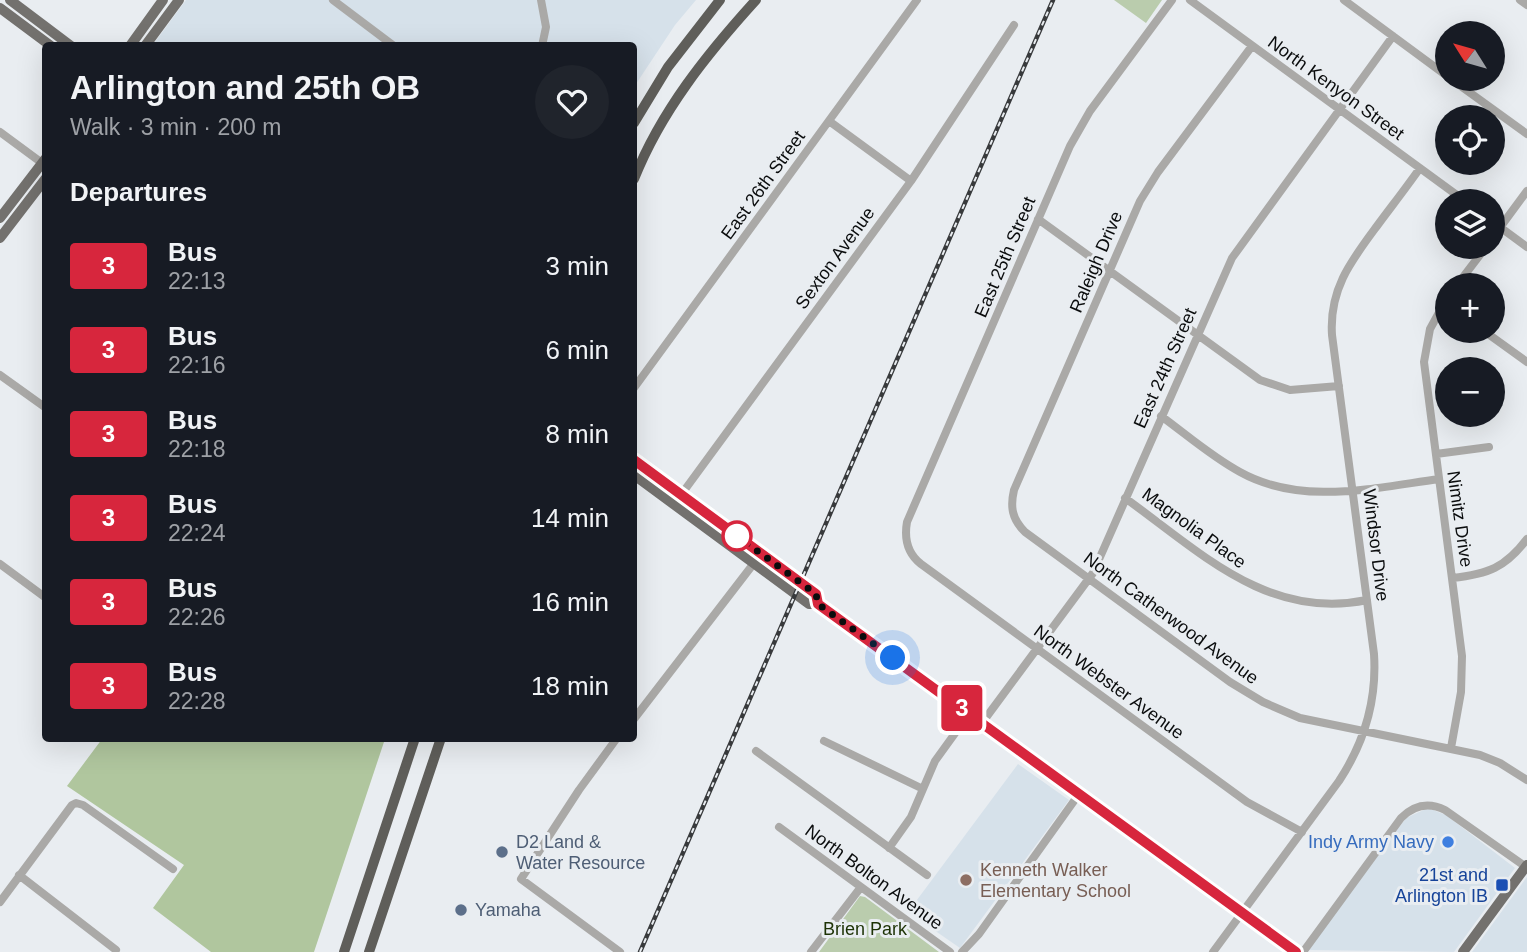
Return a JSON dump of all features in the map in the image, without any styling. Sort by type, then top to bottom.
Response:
[{"type":"highway","points":[[637,118],[668,67],[720,0]]},
{"type":"highway","points":[[637,173],[658,128],[684,87],[713,48],[756,0]]},
{"type":"highway","points":[[344,952],[414,742]]},
{"type":"highway","points":[[369,952],[440,742]]},
{"type":"main road","points":[[10,0],[66,42]]},
{"type":"main road","points":[[133,42],[163,0]]},
{"type":"main road","points":[[148,42],[178,0]]},
{"type":"main road","points":[[0,8],[46,42]]},
{"type":"main road","points":[[0,218],[42,163]]},
{"type":"main road","points":[[0,238],[42,183]]},
{"type":"main road","points":[[637,462],[816,594],[818,604]]},
{"type":"main road","points":[[637,477],[809,604],[818,604],[1296,952]]},
{"type":"main road","points":[[1463,952],[1526,866]]},
{"type":"street","points":[[333,0],[389,42]]},
{"type":"street","points":[[541,0],[546,27],[543,42]]},
{"type":"street","name":"East 26th Street","points":[[637,384],[917,0]]},
{"type":"street","name":"East 25th Street","points":[[907,546],[907,522],[1070,146],[1087,116],[1172,0]]},
{"type":"street","name":"North Kenyon Street","points":[[1190,0],[1448,189]]},
{"type":"street","points":[[1344,0],[1435,67]]},
{"type":"street","points":[[1520,0],[1527,5]]},
{"type":"street","name":"Sexton Avenue","points":[[674,505],[911,181],[1014,25]]},
{"type":"street","name":"East 24th Street","points":[[982,723],[1089,579],[1224,271],[1240,245],[1393,36]]},
{"type":"street","name":"Raleigh Drive","points":[[1012,513],[1014,490],[1135,212],[1150,185],[1252,46]]},
{"type":"street","points":[[1468,91],[1527,134]]},
{"type":"street","points":[[829,121],[911,181]]},
{"type":"street","points":[[0,132],[42,159]]},
{"type":"street","name":"Windsor Drive","points":[[1213,952],[1345,774],[1365,730],[1373,694],[1374,666],[1331,320],[1337,287],[1350,262],[1420,169]]},
{"type":"street","points":[[1505,215],[1527,191]]},
{"type":"street","points":[[1038,219],[1254,377],[1271,386],[1293,390],[1339,386]]},
{"type":"street","points":[[1505,231],[1527,247]]},
{"type":"street","points":[[1466,273],[1477,259]]},
{"type":"street","name":"Nimitz Drive","points":[[1435,321],[1429,332],[1424,362],[1462,668],[1460,708],[1451,748]]},
{"type":"street","points":[[1501,343],[1527,362]]},
{"type":"street","points":[[0,375],[42,405]]},
{"type":"street","points":[[1161,416],[1227,464],[1252,478],[1302,492],[1326,493],[1439,479]]},
{"type":"street","points":[[1436,454],[1489,447]]},
{"type":"street","name":"Magnolia Place","points":[[1125,498],[1227,573],[1256,589],[1306,603],[1331,604],[1367,600]]},
{"type":"street","name":"North Catherwood Avenue","points":[[1012,513],[1025,532],[1255,698],[1308,720],[1451,748],[1492,759],[1527,780]]},
{"type":"street","points":[[1452,578],[1476,575],[1496,568],[1514,556],[1527,539]]},
{"type":"street","name":"North Webster Avenue","points":[[907,546],[921,564],[1250,804],[1302,832]]},
{"type":"street","points":[[637,713],[761,554]]},
{"type":"street","points":[[0,564],[42,595]]},
{"type":"street","points":[[889,848],[911,817],[938,756],[969,714]]},
{"type":"street","points":[[824,741],[923,789]]},
{"type":"street","points":[[614,742],[579,789],[521,879],[620,952]]},
{"type":"street","points":[[756,751],[927,875]]},
{"type":"street","points":[[962,952],[979,934],[1079,794]]},
{"type":"street","points":[[0,902],[76,803],[83,805],[173,869]]},
{"type":"street","points":[[1303,952],[1401,818],[1419,807],[1431,805],[1446,810],[1526,866]]},
{"type":"street","name":"North Bolton Avenue","points":[[779,827],[950,952]]},
{"type":"street","points":[[19,875],[116,950]]},
{"type":"street","points":[[811,952],[860,887]]},
{"type":"shaded area","points":[[186,0],[696,0],[675,25],[637,82],[637,42],[155,42]]},
{"type":"shaded area","points":[[1018,764],[1069,800],[960,948],[908,912]]},
{"type":"shaded area","points":[[1428,808],[1446,815],[1515,868],[1454,952],[1308,950],[1406,818]]},
{"type":"shaded area","points":[[1527,877],[1527,952],[1472,952]]},
{"type":"green space","points":[[1114,0],[1162,0],[1146,23]]},
{"type":"green space","points":[[100,742],[384,742],[314,952],[211,952],[153,908],[184,865],[67,786]]},
{"type":"green space","name":"Brien Park","points":[[860,896],[865,897],[939,952],[819,952]]},
{"type":"railway","points":[[640,952],[1053,0]]},
{"type":"bus line","name":"3","points":[[637,462],[816,594],[818,604],[1296,952]]},
{"type":"place","name":"Indy Army Navy","points":[[1448,842]]},
{"type":"place","name":"D2 Land & Water Resource","points":[[502,852]]},
{"type":"place","name":"Kenneth Walker Elementary School","points":[[966,880]]},
{"type":"place","name":"21st and Arlington IB","points":[[1502,885]]},
{"type":"place","name":"Yamaha","points":[[461,910]]},
{"type":"route","points":[[737,536],[816,594],[818,604],[893,658]]}]
